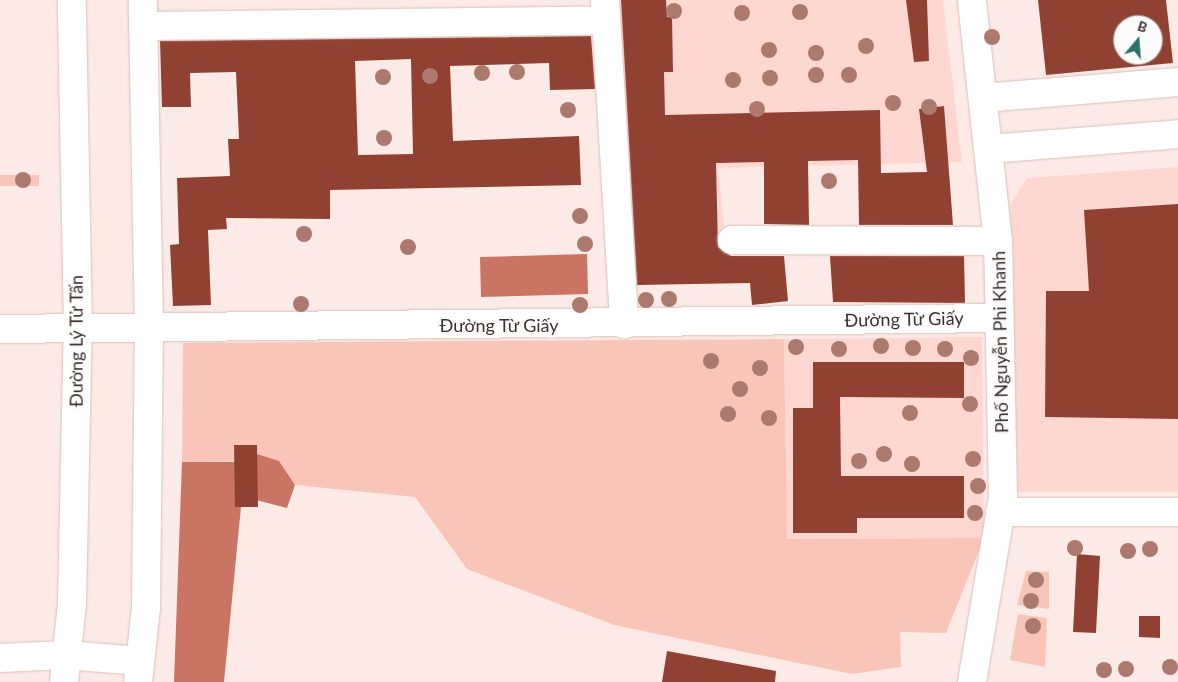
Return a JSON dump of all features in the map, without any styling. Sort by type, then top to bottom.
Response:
[{"type":"street","name":"Đường Lý Tử Tấn","points":[[64,682],[72,602],[78,327],[72,0]]},
{"type":"street","name":"Phố Nguyễn Phi Khanh","points":[[972,0],[998,241],[1000,512],[972,682]]},
{"type":"street","points":[[0,658],[66,655],[139,672],[146,607],[149,327],[143,13],[605,10],[624,324]]},
{"type":"street","points":[[983,98],[1178,82]]},
{"type":"street","points":[[989,149],[1178,134]]},
{"type":"street","points":[[732,240],[998,241]]},
{"type":"street","name":"Đường Từ Giấy","points":[[0,329],[624,324],[999,318]]},
{"type":"street","points":[[1000,512],[1178,512]]},
{"type":"shaded area","points":[[613,0],[943,0],[962,162],[718,168],[725,235],[626,243]]},
{"type":"shaded area","points":[[1178,167],[1178,492],[1018,492],[1010,205],[1027,178]]},
{"type":"shaded area","points":[[0,175],[39,175],[39,186],[0,186]]},
{"type":"shaded area","points":[[587,254],[588,294],[481,297],[480,257]]},
{"type":"shaded area","points":[[982,337],[984,538],[786,539],[784,339]]},
{"type":"shaded area","points":[[784,339],[787,539],[984,538],[946,633],[900,632],[901,667],[852,674],[614,625],[467,569],[415,497],[295,485],[279,461],[182,462],[183,343]]},
{"type":"shaded area","points":[[257,454],[279,461],[295,485],[287,508],[256,500],[241,507],[224,682],[174,682],[182,462],[240,462]]},
{"type":"shaded area","points":[[1026,571],[1049,572],[1049,609],[1017,605]]},
{"type":"shaded area","points":[[1018,614],[1047,618],[1045,667],[1010,660]]},
{"type":"building","points":[[621,0],[666,0],[667,17],[672,16],[673,72],[664,72],[665,115],[880,110],[881,173],[927,172],[919,109],[944,106],[953,225],[859,225],[858,160],[808,161],[809,225],[764,224],[764,162],[716,163],[718,247],[731,256],[784,256],[788,301],[752,305],[750,283],[637,285]]},
{"type":"building","points":[[906,0],[927,0],[929,61],[914,62]]},
{"type":"building","points":[[1038,0],[1166,0],[1173,63],[1163,64],[1163,15],[1113,15],[1113,65],[1152,65],[1046,75]]},
{"type":"building","points":[[591,36],[595,89],[550,90],[549,63],[450,66],[453,141],[579,136],[581,185],[330,190],[330,219],[226,218],[227,229],[208,230],[211,305],[173,306],[170,245],[179,244],[177,178],[230,176],[228,139],[239,139],[236,72],[190,73],[191,107],[162,107],[160,41]],"holes":[[[411,59],[413,154],[358,155],[355,61]]]},
{"type":"building","points":[[1178,204],[1178,419],[1045,417],[1046,291],[1089,291],[1084,210]]},
{"type":"building","points":[[830,256],[964,256],[965,303],[833,302]]},
{"type":"building","points":[[813,362],[964,362],[964,398],[840,397],[841,476],[964,476],[964,518],[857,518],[857,533],[793,533],[793,408],[813,408]]},
{"type":"building","points":[[234,445],[257,445],[258,507],[235,507]]},
{"type":"building","points":[[1077,554],[1100,556],[1096,633],[1073,632]]},
{"type":"building","points":[[1139,616],[1160,616],[1160,638],[1139,637]]},
{"type":"building","points":[[667,651],[776,671],[775,682],[662,682]]}]
